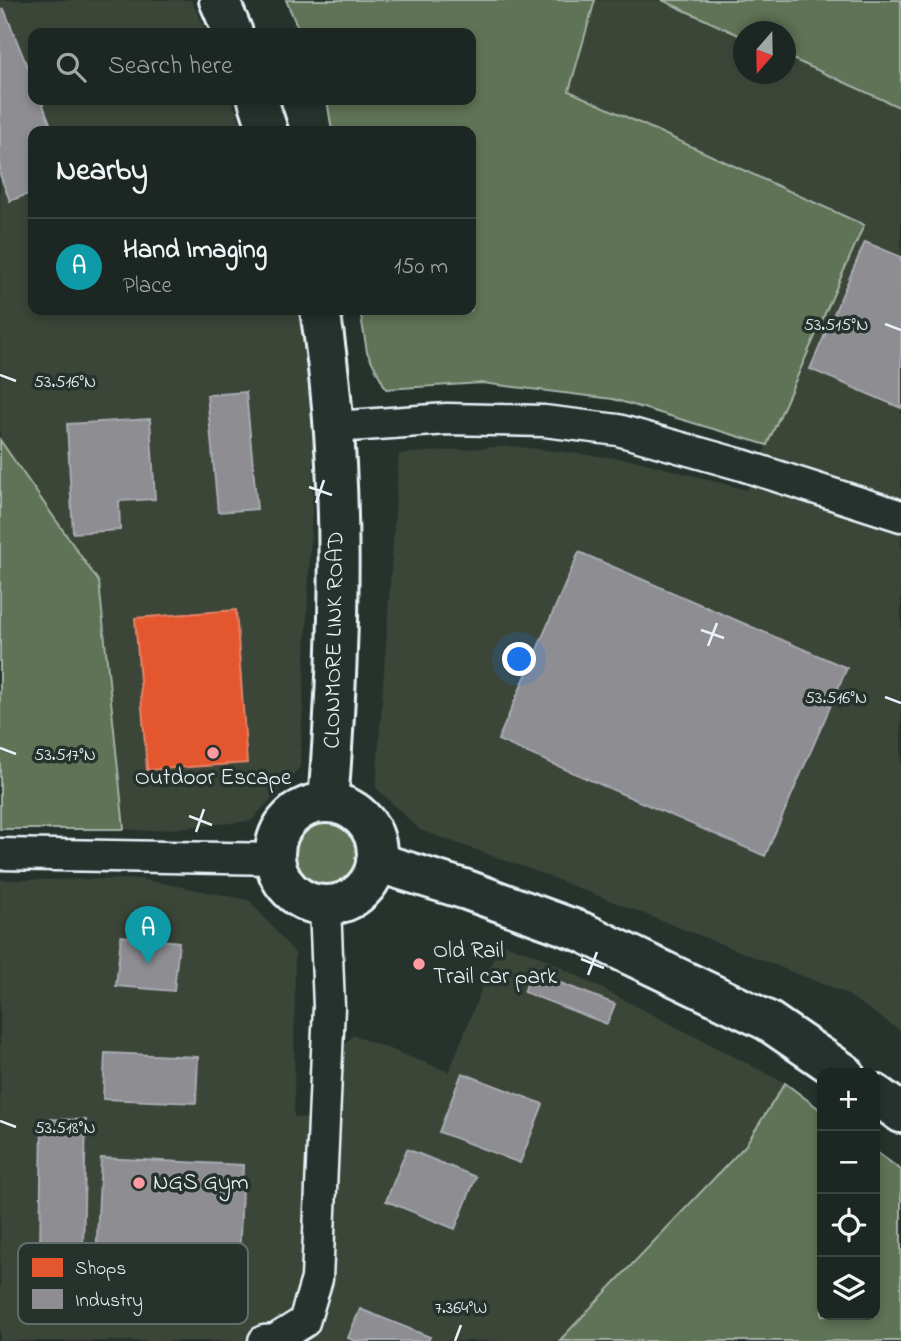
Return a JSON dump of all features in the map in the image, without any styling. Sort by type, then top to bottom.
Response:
[{"type":"main road","points":[[219,0],[231,28]]},
{"type":"main road","points":[[260,105],[266,126]]},
{"type":"main road","name":"CLONMORE LINK ROAD","points":[[321,315],[335,427],[339,558],[328,803]]},
{"type":"main road","points":[[328,803],[345,807],[359,815],[370,829],[376,845],[376,862],[372,876],[364,888],[340,903],[310,903],[297,896],[286,886],[278,873],[275,859],[276,841],[283,825],[295,813],[311,805],[328,803]]},
{"type":"main road","points":[[376,862],[467,890],[582,932],[768,1021],[837,1068]]},
{"type":"main road","points":[[880,1098],[901,1113]]},
{"type":"street","points":[[335,427],[447,419],[544,421],[618,430],[742,465],[901,516]]},
{"type":"street","points":[[0,854],[275,859]]},
{"type":"street","points":[[264,1341],[275,1340],[304,1322],[317,1279],[329,1007],[325,905]]},
{"type":"shaded area","points":[[0,0],[191,0],[205,28],[28,28],[28,105],[234,105],[242,126],[28,126],[28,315],[300,315],[314,405],[313,489],[300,767],[251,821],[147,831],[124,829],[99,582],[0,440]]},
{"type":"shaded area","points":[[595,0],[662,0],[733,32],[733,84],[796,84],[796,61],[901,108],[901,1031],[843,992],[535,871],[420,830],[376,788],[399,454],[510,446],[634,460],[747,490],[864,225],[568,91]]},
{"type":"shaded area","points":[[140,879],[249,900],[295,953],[294,1117],[332,1122],[332,1059],[353,1035],[449,1072],[500,942],[543,958],[785,1083],[745,1146],[559,1341],[0,1341],[0,880]]},
{"type":"green space","points":[[286,0],[595,0],[569,91],[864,225],[767,445],[613,399],[482,383],[386,389],[367,352],[361,315],[476,315],[476,126],[331,126],[328,105],[476,105],[476,28],[298,28]]},
{"type":"green space","points":[[662,0],[901,0],[901,108],[796,61],[796,21],[733,21],[733,32]]},
{"type":"green space","points":[[0,440],[99,582],[124,829],[0,829]]},
{"type":"green space","points":[[326,815],[341,818],[354,826],[362,839],[365,854],[362,869],[354,882],[341,890],[326,893],[311,890],[298,882],[290,869],[287,854],[290,839],[298,826],[311,818]]},
{"type":"green space","points":[[785,1083],[817,1107],[817,1320],[880,1320],[880,1155],[901,1170],[901,1341],[559,1341],[745,1146]]},
{"type":"building: Shops","points":[[236,610],[247,763],[147,770],[135,618]]},
{"type":"building: Industry","points":[[4,9],[28,69],[28,105],[43,105],[51,126],[28,126],[28,194],[10,201],[0,175],[0,10]]},
{"type":"building: Industry","points":[[865,242],[901,257],[901,408],[810,369]]},
{"type":"building: Industry","points":[[246,392],[257,509],[218,512],[207,395]]},
{"type":"building: Industry","points":[[150,419],[155,499],[119,501],[120,530],[73,533],[67,424]]},
{"type":"building: Industry","points":[[579,552],[847,668],[765,856],[498,740]]},
{"type":"building: Industry","points":[[121,936],[179,942],[174,991],[116,986]]},
{"type":"building: Industry","points":[[532,972],[615,1004],[607,1024],[524,992]]},
{"type":"building: Industry","points":[[105,1053],[198,1057],[196,1103],[103,1099]]},
{"type":"building: Industry","points":[[462,1073],[543,1104],[520,1163],[439,1132]]},
{"type":"building: Industry","points":[[42,1119],[86,1120],[83,1243],[40,1243]]},
{"type":"building: Industry","points":[[407,1149],[476,1177],[455,1229],[386,1201]]},
{"type":"building: Industry","points":[[101,1158],[243,1165],[240,1243],[97,1243]]},
{"type":"building: Industry","points":[[360,1309],[430,1337],[428,1341],[355,1341],[348,1338]]},
{"type":"place","name":"Outdoor Escape","points":[[213,753]]},
{"type":"place","name":"Hand Imaging","points":[[148,964]]},
{"type":"place","name":"Old Rail Trail car park","points":[[419,964]]},
{"type":"place","name":"NGS Gym","points":[[139,1183]]}]
